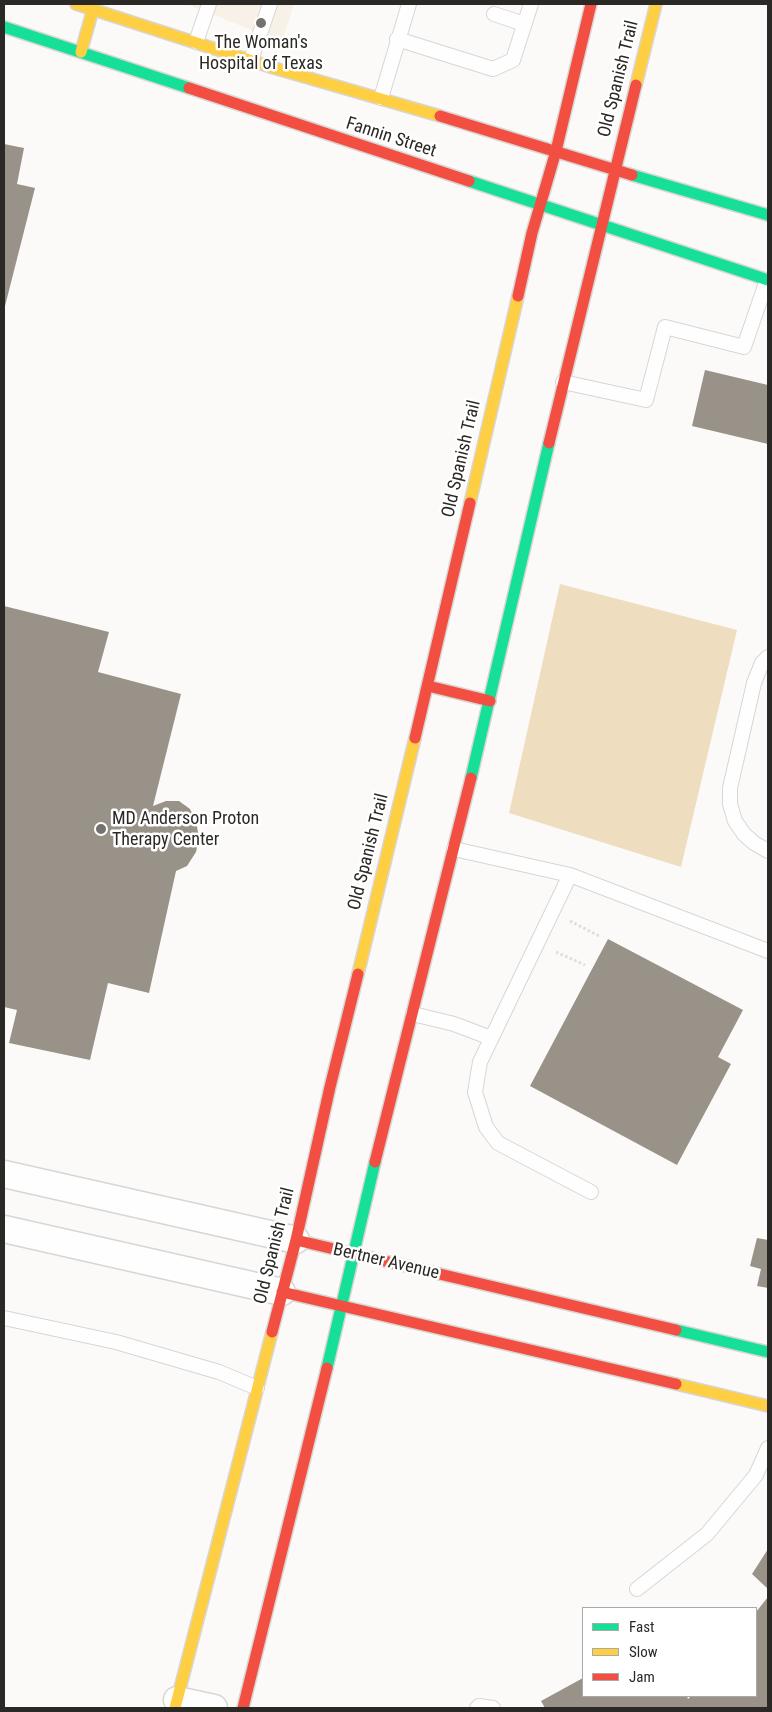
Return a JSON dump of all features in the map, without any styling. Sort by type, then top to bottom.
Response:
[{"type":"main road","name":"Fannin Street","points":[[76,4],[93,9],[116,10],[196,42],[251,60],[768,215]]},
{"type":"main road","name":"Old Spanish Trail","points":[[176,1704],[296,1240],[330,1087],[428,686],[539,205],[556,151],[591,4]]},
{"type":"main road","name":"Old Spanish Trail","points":[[243,1708],[342,1307],[352,1254],[414,1014],[490,701],[562,382],[656,4]]},
{"type":"main road","points":[[81,52],[93,9]]},
{"type":"main road","name":"Fannin Street","points":[[4,27],[767,280]]},
{"type":"main road","points":[[428,686],[490,701]]},
{"type":"main road","name":"Bertner Avenue","points":[[296,1240],[768,1352]]},
{"type":"main road","points":[[282,1292],[768,1406]]},
{"type":"street","name":"Bertner Avenue","points":[[4,1174],[296,1240]]},
{"type":"street","points":[[4,1229],[282,1292]]},
{"type":"street","points":[[176,1704],[214,1708]]},
{"type":"lane","points":[[196,42],[209,4]]},
{"type":"lane","points":[[251,60],[270,4]]},
{"type":"lane","points":[[381,98],[397,39],[409,4]]},
{"type":"lane","points":[[397,39],[493,69],[513,60],[530,4]]},
{"type":"lane","points":[[494,14],[524,24]]},
{"type":"lane","points":[[562,382],[646,400],[665,327],[744,347],[767,280]]},
{"type":"lane","points":[[768,657],[762,663],[754,683],[730,788],[730,804],[735,821],[744,834],[754,843],[768,851]]},
{"type":"lane","points":[[454,849],[570,875],[768,951]]},
{"type":"lane","points":[[570,875],[480,1062],[475,1092],[486,1127],[498,1143],[591,1192]]},
{"type":"lane","points":[[414,1014],[454,1024],[491,1038]]},
{"type":"lane","points":[[4,1318],[116,1342],[219,1372],[257,1388]]},
{"type":"lane","points":[[637,1589],[706,1534],[756,1475],[768,1448]]},
{"type":"lane","points":[[477,1708],[479,1706],[493,1708]]},
{"type":"path","points":[[552,912],[599,936]]},
{"type":"path","points":[[538,943],[585,965]]},
{"type":"shaded area","name":"The Woman's Hospital of Texas","points":[[186,4],[294,4],[282,42]]},
{"type":"shaded area","points":[[560,584],[737,630],[681,867],[509,813]]},
{"type":"building","points":[[4,144],[24,148],[17,184],[35,188],[4,310]]},
{"type":"building","points":[[705,370],[768,385],[768,444],[692,426]]},
{"type":"building","name":"MD Anderson Proton Therapy Center","points":[[4,606],[109,632],[98,672],[181,694],[153,806],[166,801],[179,801],[190,809],[196,821],[199,838],[196,852],[187,866],[176,871],[149,993],[108,983],[90,1060],[9,1043],[17,1010],[4,1007]]},
{"type":"building","points":[[608,939],[743,1010],[718,1057],[731,1064],[677,1165],[530,1086]]},
{"type":"building","points":[[757,1238],[768,1240],[768,1288],[757,1286],[761,1269],[750,1266]]},
{"type":"building","points":[[768,1549],[768,1589],[752,1574]]},
{"type":"building","points":[[768,1597],[768,1708],[545,1708],[541,1701],[582,1679],[582,1697],[687,1697],[688,1699],[690,1697],[757,1697],[757,1611]]},
{"type":"traffic: fast","points":[[4,27],[189,88]]},
{"type":"traffic: fast","points":[[632,175],[768,215]]},
{"type":"traffic: fast","points":[[469,181],[768,280]]},
{"type":"traffic: fast","points":[[471,778],[549,443]]},
{"type":"traffic: fast","points":[[327,1368],[375,1162]]},
{"type":"traffic: fast","points":[[676,1330],[768,1352]]},
{"type":"traffic: slow","points":[[76,4],[274,68],[440,116]]},
{"type":"traffic: slow","points":[[636,85],[656,4]]},
{"type":"traffic: slow","points":[[81,52],[93,9]]},
{"type":"traffic: slow","points":[[470,503],[518,296]]},
{"type":"traffic: slow","points":[[358,974],[415,738]]},
{"type":"traffic: slow","points":[[175,1708],[272,1332]]},
{"type":"traffic: slow","points":[[676,1384],[768,1406]]},
{"type":"traffic: jam","points":[[518,296],[532,233],[556,151],[591,4]]},
{"type":"traffic: jam","points":[[549,443],[636,85]]},
{"type":"traffic: jam","points":[[189,88],[469,181]]},
{"type":"traffic: jam","points":[[440,116],[632,175]]},
{"type":"traffic: jam","points":[[415,738],[470,503]]},
{"type":"traffic: jam","points":[[428,686],[490,701]]},
{"type":"traffic: jam","points":[[375,1162],[471,778]]},
{"type":"traffic: jam","points":[[272,1332],[296,1240],[330,1087],[358,974]]},
{"type":"traffic: jam","points":[[296,1240],[676,1330]]},
{"type":"traffic: jam","points":[[282,1292],[676,1384]]},
{"type":"traffic: jam","points":[[243,1708],[327,1368]]},
{"type":"place","name":"The Woman's Hospital of Texas","points":[[261,23]]},
{"type":"place","name":"MD Anderson Proton Therapy Center","points":[[101,829]]}]
